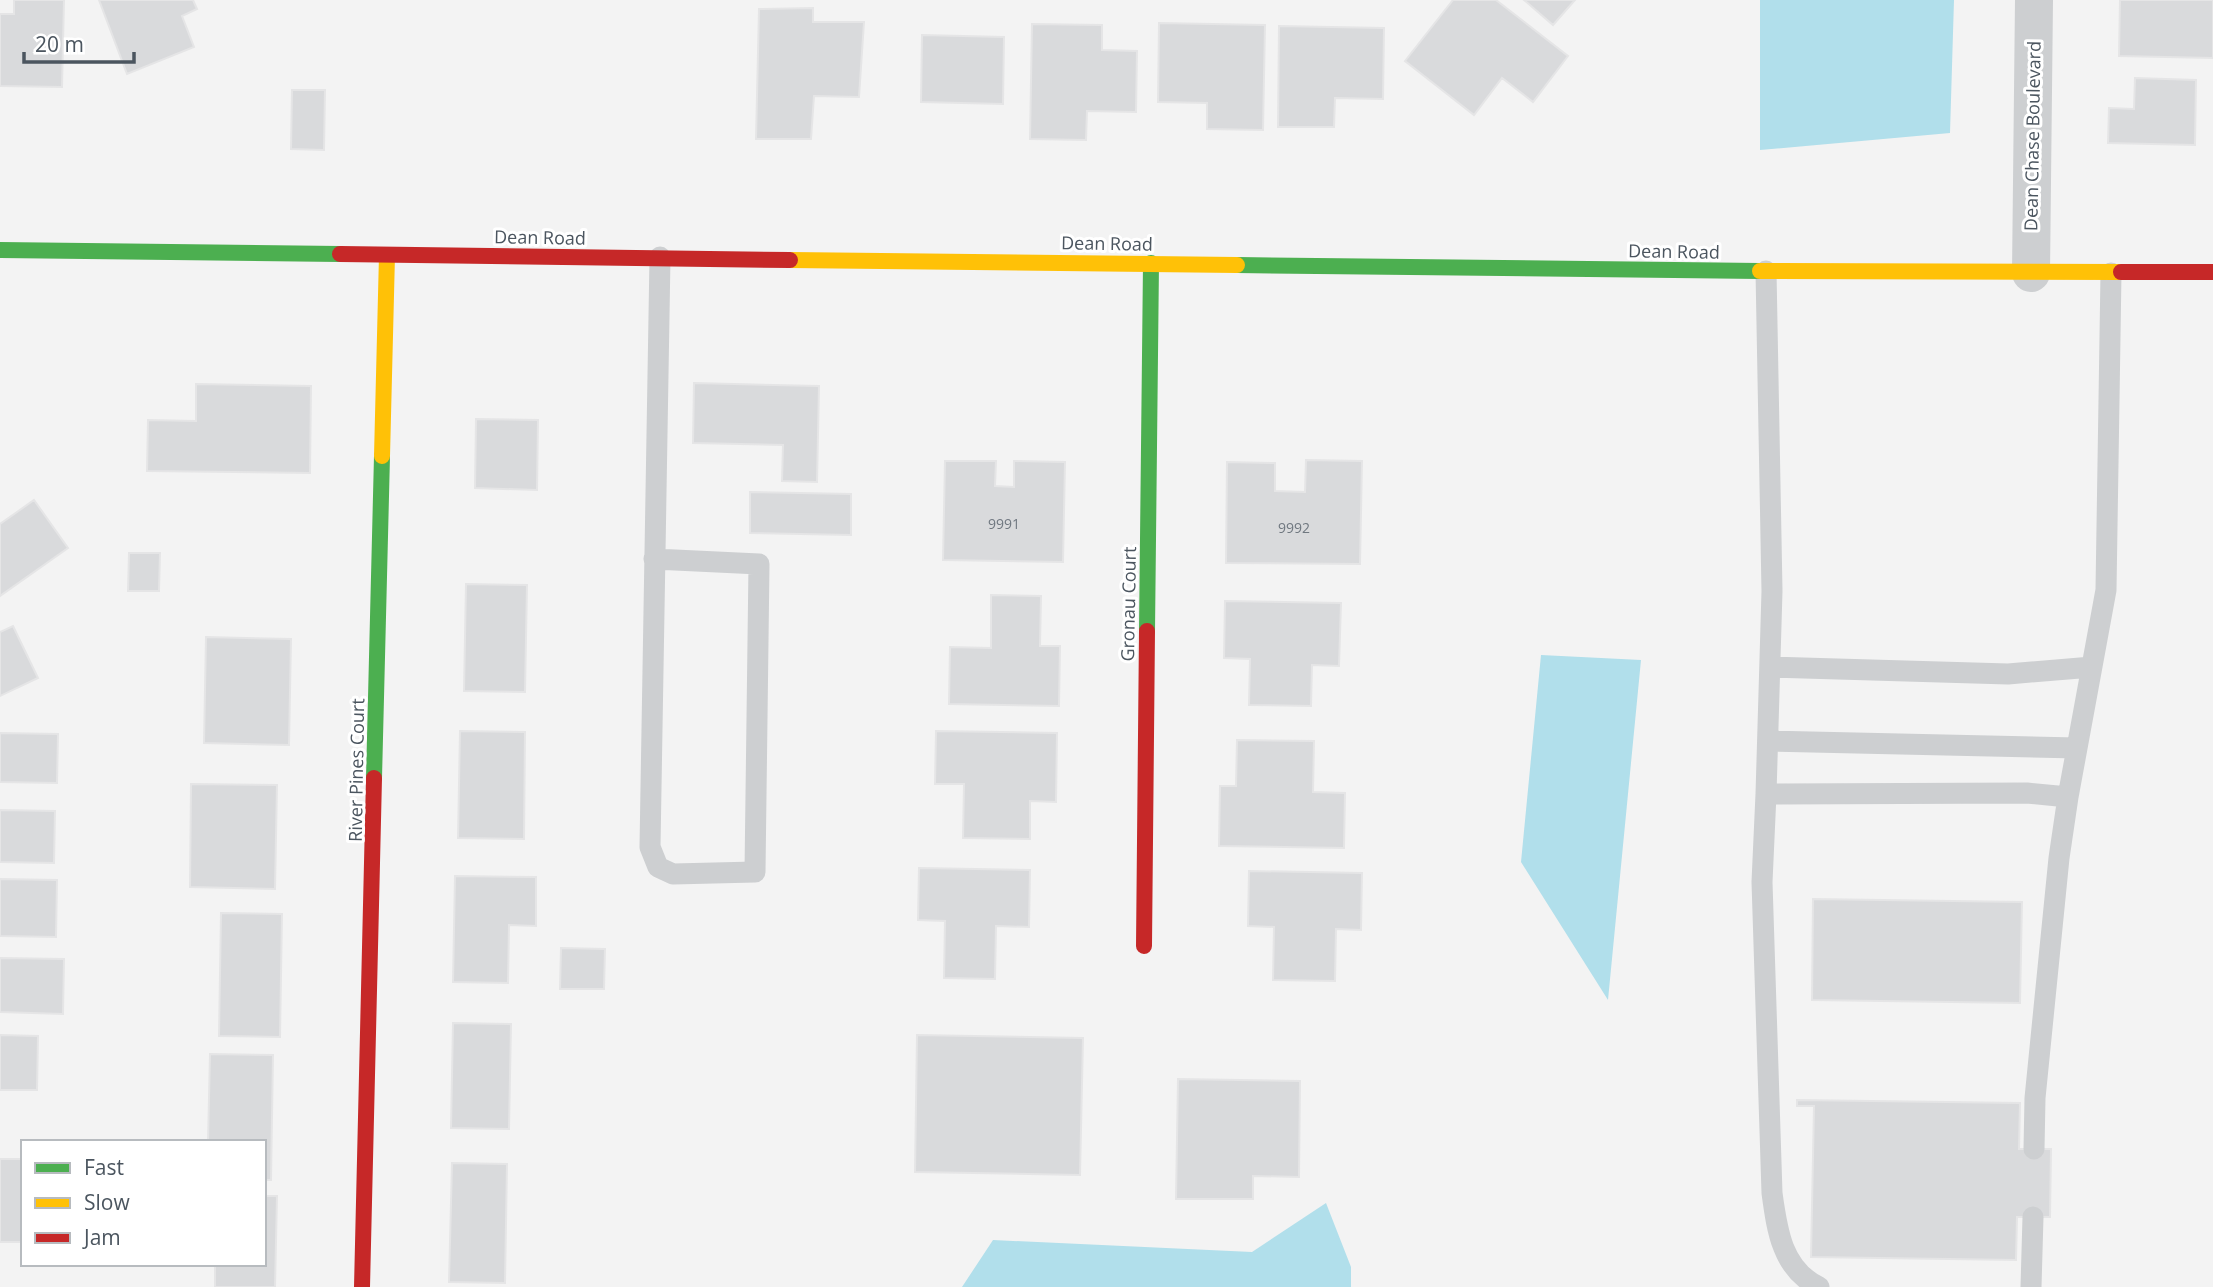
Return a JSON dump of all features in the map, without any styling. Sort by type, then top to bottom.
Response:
[{"type":"main road","name":"Dean Road","points":[[0,250],[1766,271],[2213,272]]},
{"type":"main road","name":"River Pines Court","points":[[362,1287],[387,255]]},
{"type":"main road","name":"Gronau Court","points":[[1144,946],[1151,263]]},
{"type":"street","name":"Dean Chase Boulevard","points":[[2031,273],[2034,0]]},
{"type":"lane","points":[[654,559],[759,564],[755,872],[673,874],[658,867],[650,847],[654,559],[660,257]]},
{"type":"lane","points":[[1766,271],[1772,591],[1762,883],[1772,1193],[1777,1231],[1787,1258],[1797,1271],[1819,1287]]},
{"type":"lane","points":[[2034,1149],[2035,1098],[2068,797],[2106,590],[2111,273]]},
{"type":"lane","points":[[1770,667],[2008,674],[2092,667]]},
{"type":"lane","points":[[1768,741],[2077,748]]},
{"type":"lane","points":[[1766,794],[2027,793],[2068,797]]},
{"type":"lane","points":[[2031,1287],[2033,1217]]},
{"type":"water","points":[[1760,0],[1954,0],[1950,133],[1760,150]]},
{"type":"water","points":[[1541,655],[1641,660],[1608,1000],[1521,862]]},
{"type":"water","points":[[1326,1203],[1351,1267],[1351,1287],[962,1287],[993,1240],[1252,1252]]},
{"type":"building","points":[[14,0],[64,0],[62,87],[0,86],[0,14],[14,14]]},
{"type":"building","points":[[99,0],[193,0],[197,9],[182,16],[194,47],[127,74]]},
{"type":"building","points":[[1453,0],[1496,0],[1568,56],[1533,102],[1502,78],[1474,115],[1405,61]]},
{"type":"building","points":[[1524,0],[1575,0],[1553,25]]},
{"type":"building","points":[[2120,0],[2213,0],[2213,58],[2119,56]]},
{"type":"building","points":[[813,8],[813,22],[864,22],[859,97],[814,96],[811,139],[756,139],[759,9]]},
{"type":"building","points":[[1159,23],[1265,25],[1263,130],[1207,129],[1207,103],[1158,102]]},
{"type":"building","points":[[1032,24],[1102,25],[1102,50],[1137,51],[1136,112],[1087,111],[1086,140],[1030,139]]},
{"type":"building","points":[[1279,26],[1384,28],[1383,99],[1335,98],[1334,127],[1278,127]]},
{"type":"building","points":[[922,35],[1004,37],[1003,104],[921,102]]},
{"type":"building","points":[[2135,78],[2196,80],[2195,145],[2108,143],[2109,108],[2134,109]]},
{"type":"building","points":[[292,90],[325,90],[324,150],[291,149]]},
{"type":"building","points":[[694,383],[819,386],[817,482],[782,481],[783,445],[693,443]]},
{"type":"building","points":[[196,384],[311,386],[310,473],[147,471],[148,420],[196,421]]},
{"type":"building","points":[[476,419],[538,420],[537,490],[475,488]]},
{"type":"building","points":[[1306,460],[1362,461],[1360,564],[1226,563],[1227,462],[1275,463],[1275,491],[1305,492]]},
{"type":"building","points":[[945,461],[996,461],[995,486],[1014,487],[1014,461],[1065,462],[1063,562],[943,560]]},
{"type":"building","points":[[750,492],[851,494],[851,535],[750,533]]},
{"type":"building","points":[[34,500],[68,548],[0,596],[0,524]]},
{"type":"building","points":[[129,553],[160,553],[159,591],[128,591]]},
{"type":"building","points":[[466,584],[527,585],[525,692],[464,691]]},
{"type":"building","points":[[991,595],[1041,596],[1040,646],[1060,646],[1059,706],[949,704],[950,647],[991,648]]},
{"type":"building","points":[[1225,601],[1341,603],[1339,666],[1312,665],[1311,706],[1249,705],[1250,659],[1224,658]]},
{"type":"building","points":[[13,626],[38,678],[0,696],[0,632]]},
{"type":"building","points":[[206,637],[291,639],[289,745],[204,743]]},
{"type":"building","points":[[460,731],[525,732],[524,839],[458,838]]},
{"type":"building","points":[[936,731],[1057,733],[1056,802],[1030,801],[1030,839],[963,838],[964,784],[935,784]]},
{"type":"building","points":[[0,733],[58,734],[57,783],[0,782]]},
{"type":"building","points":[[1237,740],[1314,741],[1313,792],[1345,793],[1344,848],[1219,846],[1220,786],[1236,786]]},
{"type":"building","points":[[191,784],[277,785],[275,889],[190,887]]},
{"type":"building","points":[[0,810],[55,811],[54,863],[0,862]]},
{"type":"building","points":[[919,868],[1030,870],[1029,927],[996,926],[995,979],[944,978],[945,921],[918,920]]},
{"type":"building","points":[[1249,871],[1362,873],[1361,930],[1336,929],[1335,981],[1273,980],[1274,927],[1248,926]]},
{"type":"building","points":[[455,876],[536,877],[536,926],[509,925],[508,983],[453,982]]},
{"type":"building","points":[[0,879],[57,880],[56,937],[0,936]]},
{"type":"building","points":[[1813,899],[2022,902],[2020,1003],[1812,1000]]},
{"type":"building","points":[[221,913],[282,914],[280,1037],[219,1036]]},
{"type":"building","points":[[561,948],[605,949],[604,989],[560,989]]},
{"type":"building","points":[[0,958],[64,959],[63,1014],[0,1012]]},
{"type":"building","points":[[453,1023],[511,1024],[509,1129],[451,1128]]},
{"type":"building","points":[[0,1035],[38,1036],[37,1090],[0,1090]]},
{"type":"building","points":[[917,1035],[1083,1038],[1080,1175],[915,1172]]},
{"type":"building","points":[[210,1054],[273,1055],[271,1180],[266,1180],[266,1140],[208,1140]]},
{"type":"building","points":[[1178,1079],[1300,1081],[1299,1177],[1253,1176],[1253,1199],[1176,1199]]},
{"type":"building","points":[[1797,1100],[2020,1103],[2019,1149],[2051,1149],[2050,1217],[2017,1217],[2016,1260],[1811,1257],[1814,1106],[1797,1106]]},
{"type":"building","points":[[0,1159],[21,1159],[21,1242],[0,1242]]},
{"type":"building","points":[[452,1163],[507,1164],[505,1283],[449,1282]]},
{"type":"building","points":[[266,1196],[277,1196],[275,1287],[215,1287],[215,1266],[266,1266]]},
{"type":"traffic: fast","points":[[0,250],[340,254]]},
{"type":"traffic: fast","points":[[1147,631],[1151,263]]},
{"type":"traffic: fast","points":[[1237,265],[1760,271]]},
{"type":"traffic: fast","points":[[374,778],[382,456]]},
{"type":"traffic: slow","points":[[382,456],[387,255]]},
{"type":"traffic: slow","points":[[790,260],[1237,265]]},
{"type":"traffic: slow","points":[[1760,271],[2121,272]]},
{"type":"traffic: jam","points":[[340,254],[790,260]]},
{"type":"traffic: jam","points":[[2121,272],[2213,272]]},
{"type":"traffic: jam","points":[[1144,946],[1147,631]]},
{"type":"traffic: jam","points":[[362,1287],[374,778]]}]
